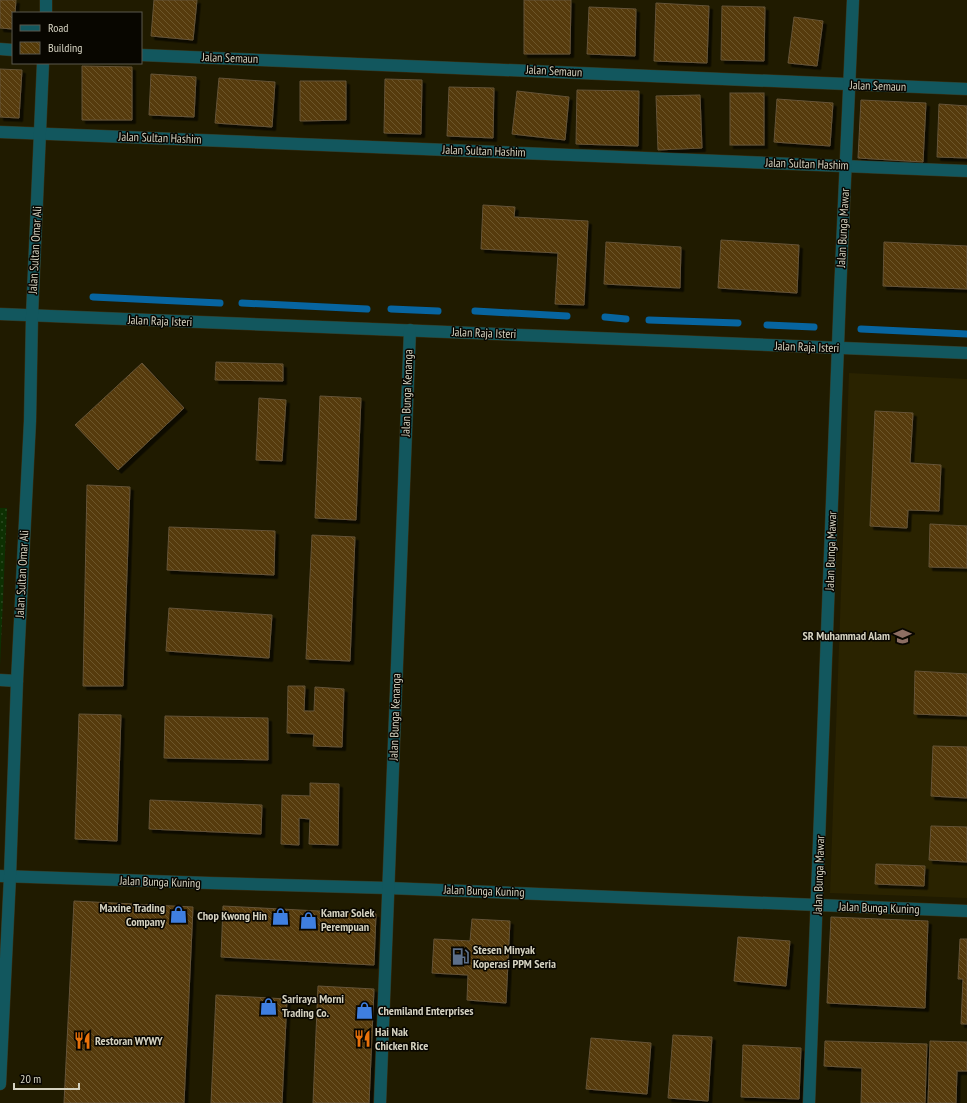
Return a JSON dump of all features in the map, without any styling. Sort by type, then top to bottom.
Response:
[{"type":"street","points":[[46,0],[46,12]]},
{"type":"street","name":"Jalan Bunga Mawar","points":[[809,1103],[853,0]]},
{"type":"street","points":[[0,49],[12,50]]},
{"type":"street","name":"Jalan Semaun","points":[[142,55],[442,66],[967,89]]},
{"type":"street","name":"Jalan Sultan Omar Ali","points":[[0,1084],[5,876],[17,681],[30,421],[32,316],[43,64]]},
{"type":"street","name":"Jalan Sultan Hashim","points":[[0,132],[967,171]]},
{"type":"street","name":"Jalan Raja Isteri","points":[[0,314],[967,353]]},
{"type":"street","name":"Jalan Bunga Kenanga","points":[[380,1103],[410,330]]},
{"type":"street","points":[[0,680],[17,681]]},
{"type":"street","name":"Jalan Bunga Kuning","points":[[5,876],[388,888],[967,911]]},
{"type":"shaded area","name":"SR Muhammad Alam","points":[[849,373],[967,379],[967,898],[830,893]]},
{"type":"green space","points":[[0,508],[7,508],[0,666]]},
{"type":"building","points":[[0,0],[16,0],[15,12],[12,12],[12,29],[0,28]]},
{"type":"building","points":[[154,0],[197,0],[193,40],[151,36]]},
{"type":"building","points":[[524,0],[571,0],[570,54],[524,54]]},
{"type":"building","points":[[656,3],[709,6],[707,63],[654,61]]},
{"type":"building","points":[[722,6],[765,7],[764,61],[721,60]]},
{"type":"building","points":[[589,7],[636,9],[635,56],[587,54]]},
{"type":"building","points":[[794,17],[823,21],[817,66],[788,63]]},
{"type":"building","points":[[82,66],[132,67],[132,120],[82,120]]},
{"type":"building","points":[[0,69],[22,70],[19,118],[0,117]]},
{"type":"building","points":[[151,74],[196,77],[194,117],[149,115]]},
{"type":"building","points":[[219,78],[275,82],[272,127],[215,123]]},
{"type":"building","points":[[385,79],[422,80],[421,134],[384,133]]},
{"type":"building","points":[[300,81],[346,81],[346,120],[300,121]]},
{"type":"building","points":[[449,87],[494,88],[493,138],[447,136]]},
{"type":"building","points":[[577,90],[639,91],[638,146],[576,144]]},
{"type":"building","points":[[517,91],[569,97],[565,140],[512,134]]},
{"type":"building","points":[[730,93],[764,93],[764,145],[730,145]]},
{"type":"building","points":[[700,95],[702,148],[658,150],[656,96]]},
{"type":"building","points":[[777,99],[833,103],[830,146],[774,142]]},
{"type":"building","points":[[861,100],[926,103],[923,162],[858,158]]},
{"type":"building","points":[[939,104],[967,106],[967,158],[937,157]]},
{"type":"building","points":[[483,205],[515,207],[514,217],[588,221],[584,305],[555,304],[558,253],[481,249]]},
{"type":"building","points":[[721,240],[799,245],[797,293],[718,288]]},
{"type":"building","points":[[606,242],[681,247],[680,288],[604,284]]},
{"type":"building","points":[[884,242],[967,246],[967,289],[883,286]]},
{"type":"building","points":[[216,362],[283,364],[283,381],[215,380]]},
{"type":"building","points":[[142,363],[184,408],[118,470],[75,425]]},
{"type":"building","points":[[320,396],[361,398],[356,520],[315,518]]},
{"type":"building","points":[[259,398],[286,400],[282,461],[256,460]]},
{"type":"building","points":[[875,411],[913,413],[910,463],[941,465],[939,511],[908,510],[907,528],[870,526]]},
{"type":"building","points":[[87,485],[130,487],[123,686],[83,686]]},
{"type":"building","points":[[930,524],[967,526],[967,568],[929,567]]},
{"type":"building","points":[[169,527],[275,531],[274,575],[167,570]]},
{"type":"building","points":[[312,535],[355,537],[350,661],[306,659]]},
{"type":"building","points":[[169,608],[272,615],[269,658],[166,651]]},
{"type":"building","points":[[915,671],[967,674],[967,716],[914,714]]},
{"type":"building","points":[[288,686],[305,686],[304,711],[314,711],[315,687],[344,689],[342,747],[313,746],[314,734],[287,733]]},
{"type":"building","points":[[79,714],[121,715],[117,841],[75,839]]},
{"type":"building","points":[[165,716],[268,718],[268,760],[164,758]]},
{"type":"building","points":[[933,746],[967,747],[967,798],[931,796]]},
{"type":"building","points":[[310,783],[339,784],[338,845],[309,844],[310,819],[299,818],[299,845],[281,844],[282,795],[310,796]]},
{"type":"building","points":[[150,800],[262,805],[261,834],[149,829]]},
{"type":"building","points":[[931,826],[967,827],[967,862],[929,860]]},
{"type":"building","points":[[876,864],[925,866],[924,886],[875,884]]},
{"type":"building","points":[[74,901],[193,907],[184,1103],[64,1103]]},
{"type":"building","points":[[223,906],[376,914],[374,965],[221,957]]},
{"type":"building","points":[[831,917],[928,921],[925,1008],[827,1003]]},
{"type":"building","points":[[472,919],[510,921],[506,1003],[467,1000],[468,975],[432,973],[434,939],[470,941]]},
{"type":"building","points":[[738,937],[790,941],[786,986],[734,981]]},
{"type":"building","points":[[960,939],[967,939],[967,1024],[961,1024],[963,979],[958,979]]},
{"type":"building","points":[[318,986],[374,989],[369,1103],[313,1103]]},
{"type":"building","points":[[216,995],[287,999],[282,1103],[211,1103]]},
{"type":"building","points":[[673,1035],[712,1037],[708,1101],[668,1098]]},
{"type":"building","points":[[591,1038],[651,1043],[647,1094],[586,1089]]},
{"type":"building","points":[[825,1041],[927,1044],[925,1103],[861,1103],[862,1068],[824,1066]]},
{"type":"building","points":[[930,1041],[967,1042],[967,1071],[957,1071],[956,1103],[928,1103]]},
{"type":"building","points":[[743,1045],[801,1048],[799,1099],[741,1097]]},
{"type":"waterway","points":[[93,297],[220,303]]},
{"type":"waterway","points":[[242,303],[367,309]]},
{"type":"waterway","points":[[391,309],[438,311]]},
{"type":"waterway","points":[[475,311],[567,316]]},
{"type":"waterway","points":[[605,317],[626,319]]},
{"type":"waterway","points":[[649,320],[738,323]]},
{"type":"waterway","points":[[767,325],[814,327]]},
{"type":"waterway","points":[[861,329],[967,334]]},
{"type":"place","name":"SR Muhammad Alam","points":[[903,636]]},
{"type":"place","name":"Maxine Trading Company","points":[[178,915]]},
{"type":"place","name":"Chop Kwong Hin","points":[[280,916]]},
{"type":"place","name":"Kamar Solek Perempuan","points":[[308,920]]},
{"type":"place","name":"Stesen Minyak Koperasi PPM Seria","points":[[460,957]]},
{"type":"place","name":"Sariraya Morni Trading Co.","points":[[269,1006]]},
{"type":"place","name":"Chemiland Enterprises","points":[[365,1011]]},
{"type":"place","name":"Hai Nak Chicken Rice","points":[[362,1039]]},
{"type":"place","name":"Restoran WYWY","points":[[82,1041]]}]
